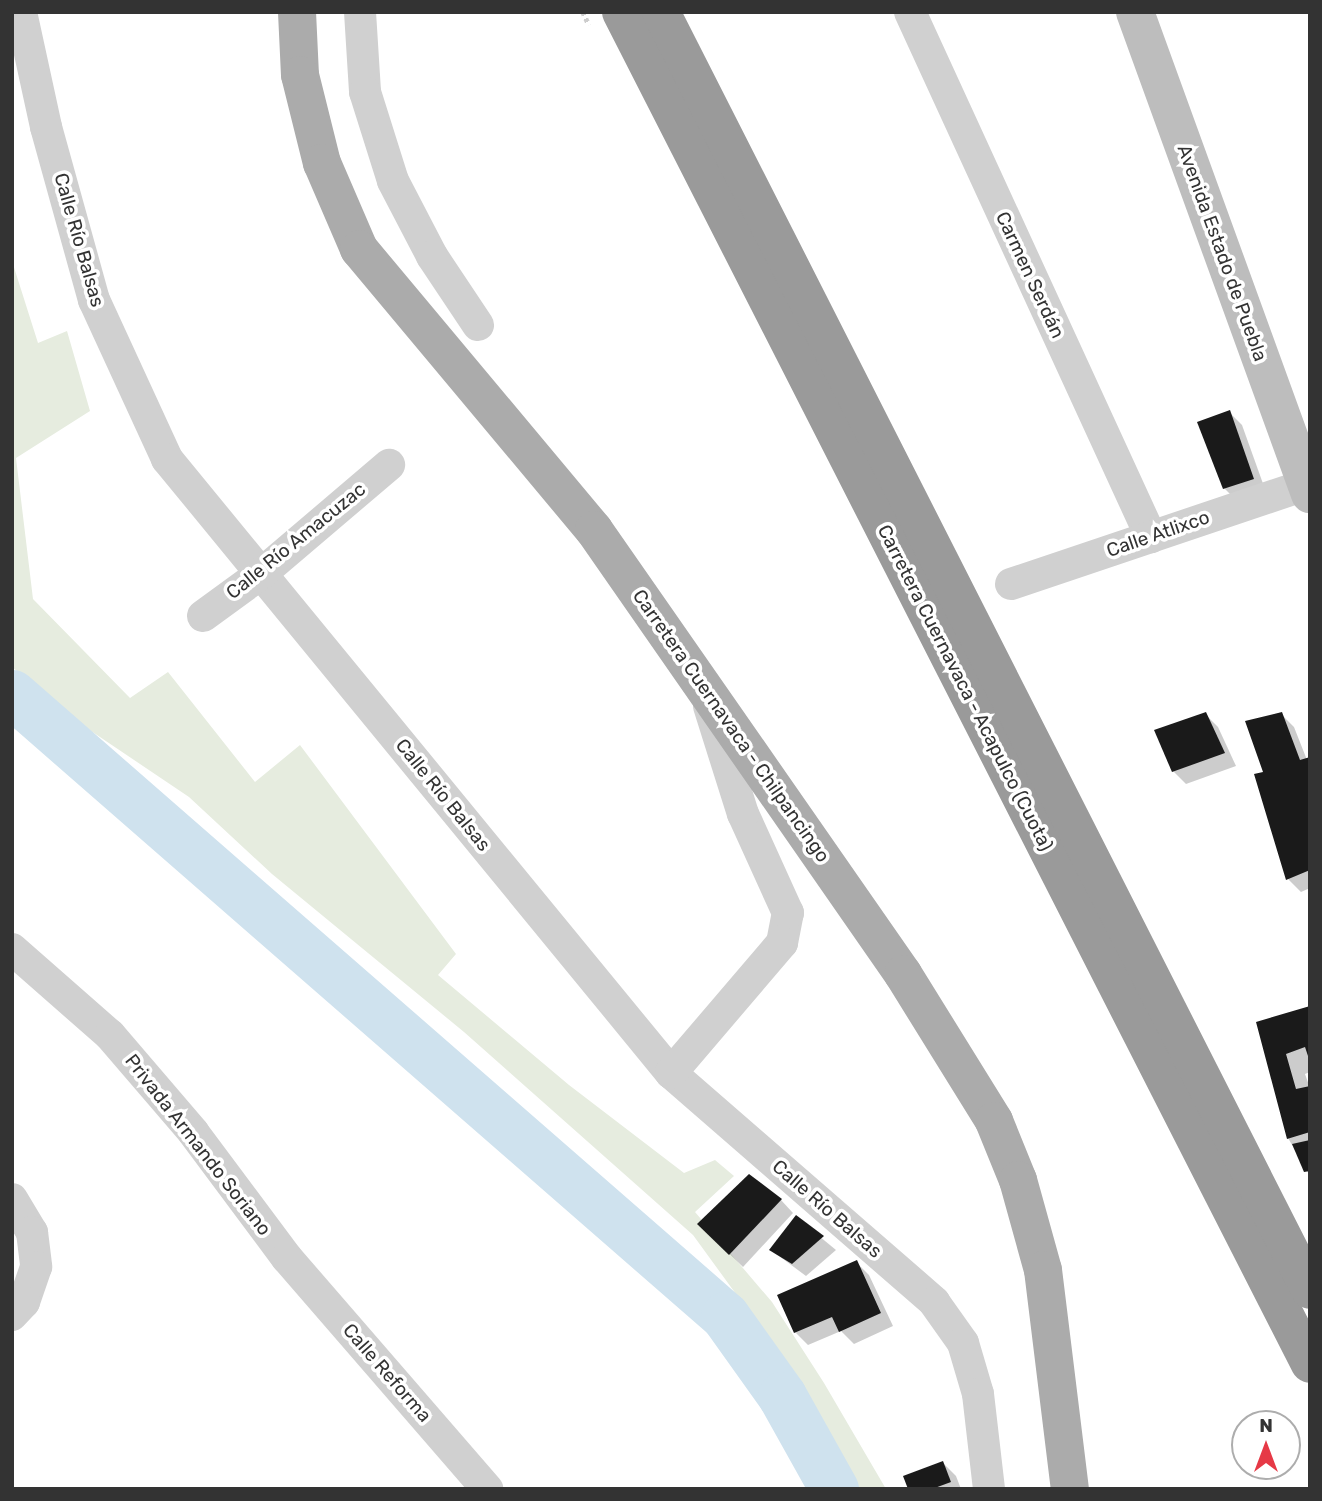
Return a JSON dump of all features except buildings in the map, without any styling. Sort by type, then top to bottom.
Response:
[{"type":"highway","name":"Carretera Cuernavaca - Acapulco (Cuota)","points":[[661,12],[1310,1290]]},
{"type":"highway","name":"Carretera Cuernavaca - Acapulco (Cuota)","points":[[604,18],[1310,1364]]},
{"type":"main road","name":"Carretera Cuernavaca - Chilpancingo","points":[[298,12],[300,75],[322,163],[359,249],[594,530],[903,974],[994,1121],[1018,1180],[1043,1270],[1070,1489]]},
{"type":"street","name":"Calle Río Balsas","points":[[21,12],[46,127],[94,300],[167,459],[671,1073],[934,1302],[963,1343],[978,1394],[989,1489]]},
{"type":"street","points":[[360,12],[365,92],[393,181],[432,256],[478,325]]},
{"type":"street","name":"Carmen Serdán","points":[[910,12],[1151,537]]},
{"type":"street","name":"Avenida Estado de Puebla","points":[[1135,12],[1308,489]]},
{"type":"street","name":"Calle Río Amacuzac","points":[[203,616],[262,573],[388,465]]},
{"type":"street","name":"Calle Atlixco","points":[[1010,584],[1308,489]]},
{"type":"street","points":[[671,1073],[782,943],[788,912],[743,814],[702,685]]},
{"type":"street","name":"Privada Armando Soriano","points":[[12,949],[110,1035],[193,1132],[287,1258]]},
{"type":"street","points":[[12,1199],[32,1231],[36,1267],[24,1302],[12,1315]]},
{"type":"street","name":"Calle Reforma","points":[[287,1258],[487,1489]]},
{"type":"path","points":[[583,12],[604,18]]},
{"type":"shaded area","points":[[12,261],[38,343],[67,331],[90,411],[16,458],[33,599],[130,698],[168,672],[255,782],[300,745],[456,954],[438,975],[569,1085],[684,1173],[715,1160],[734,1176],[695,1212],[772,1302],[824,1383],[886,1489],[844,1489],[792,1371],[693,1235],[464,1032],[272,874],[189,797],[91,731],[12,667]]},
{"type":"waterway","points":[[12,694],[725,1316],[782,1396],[834,1489]]}]
